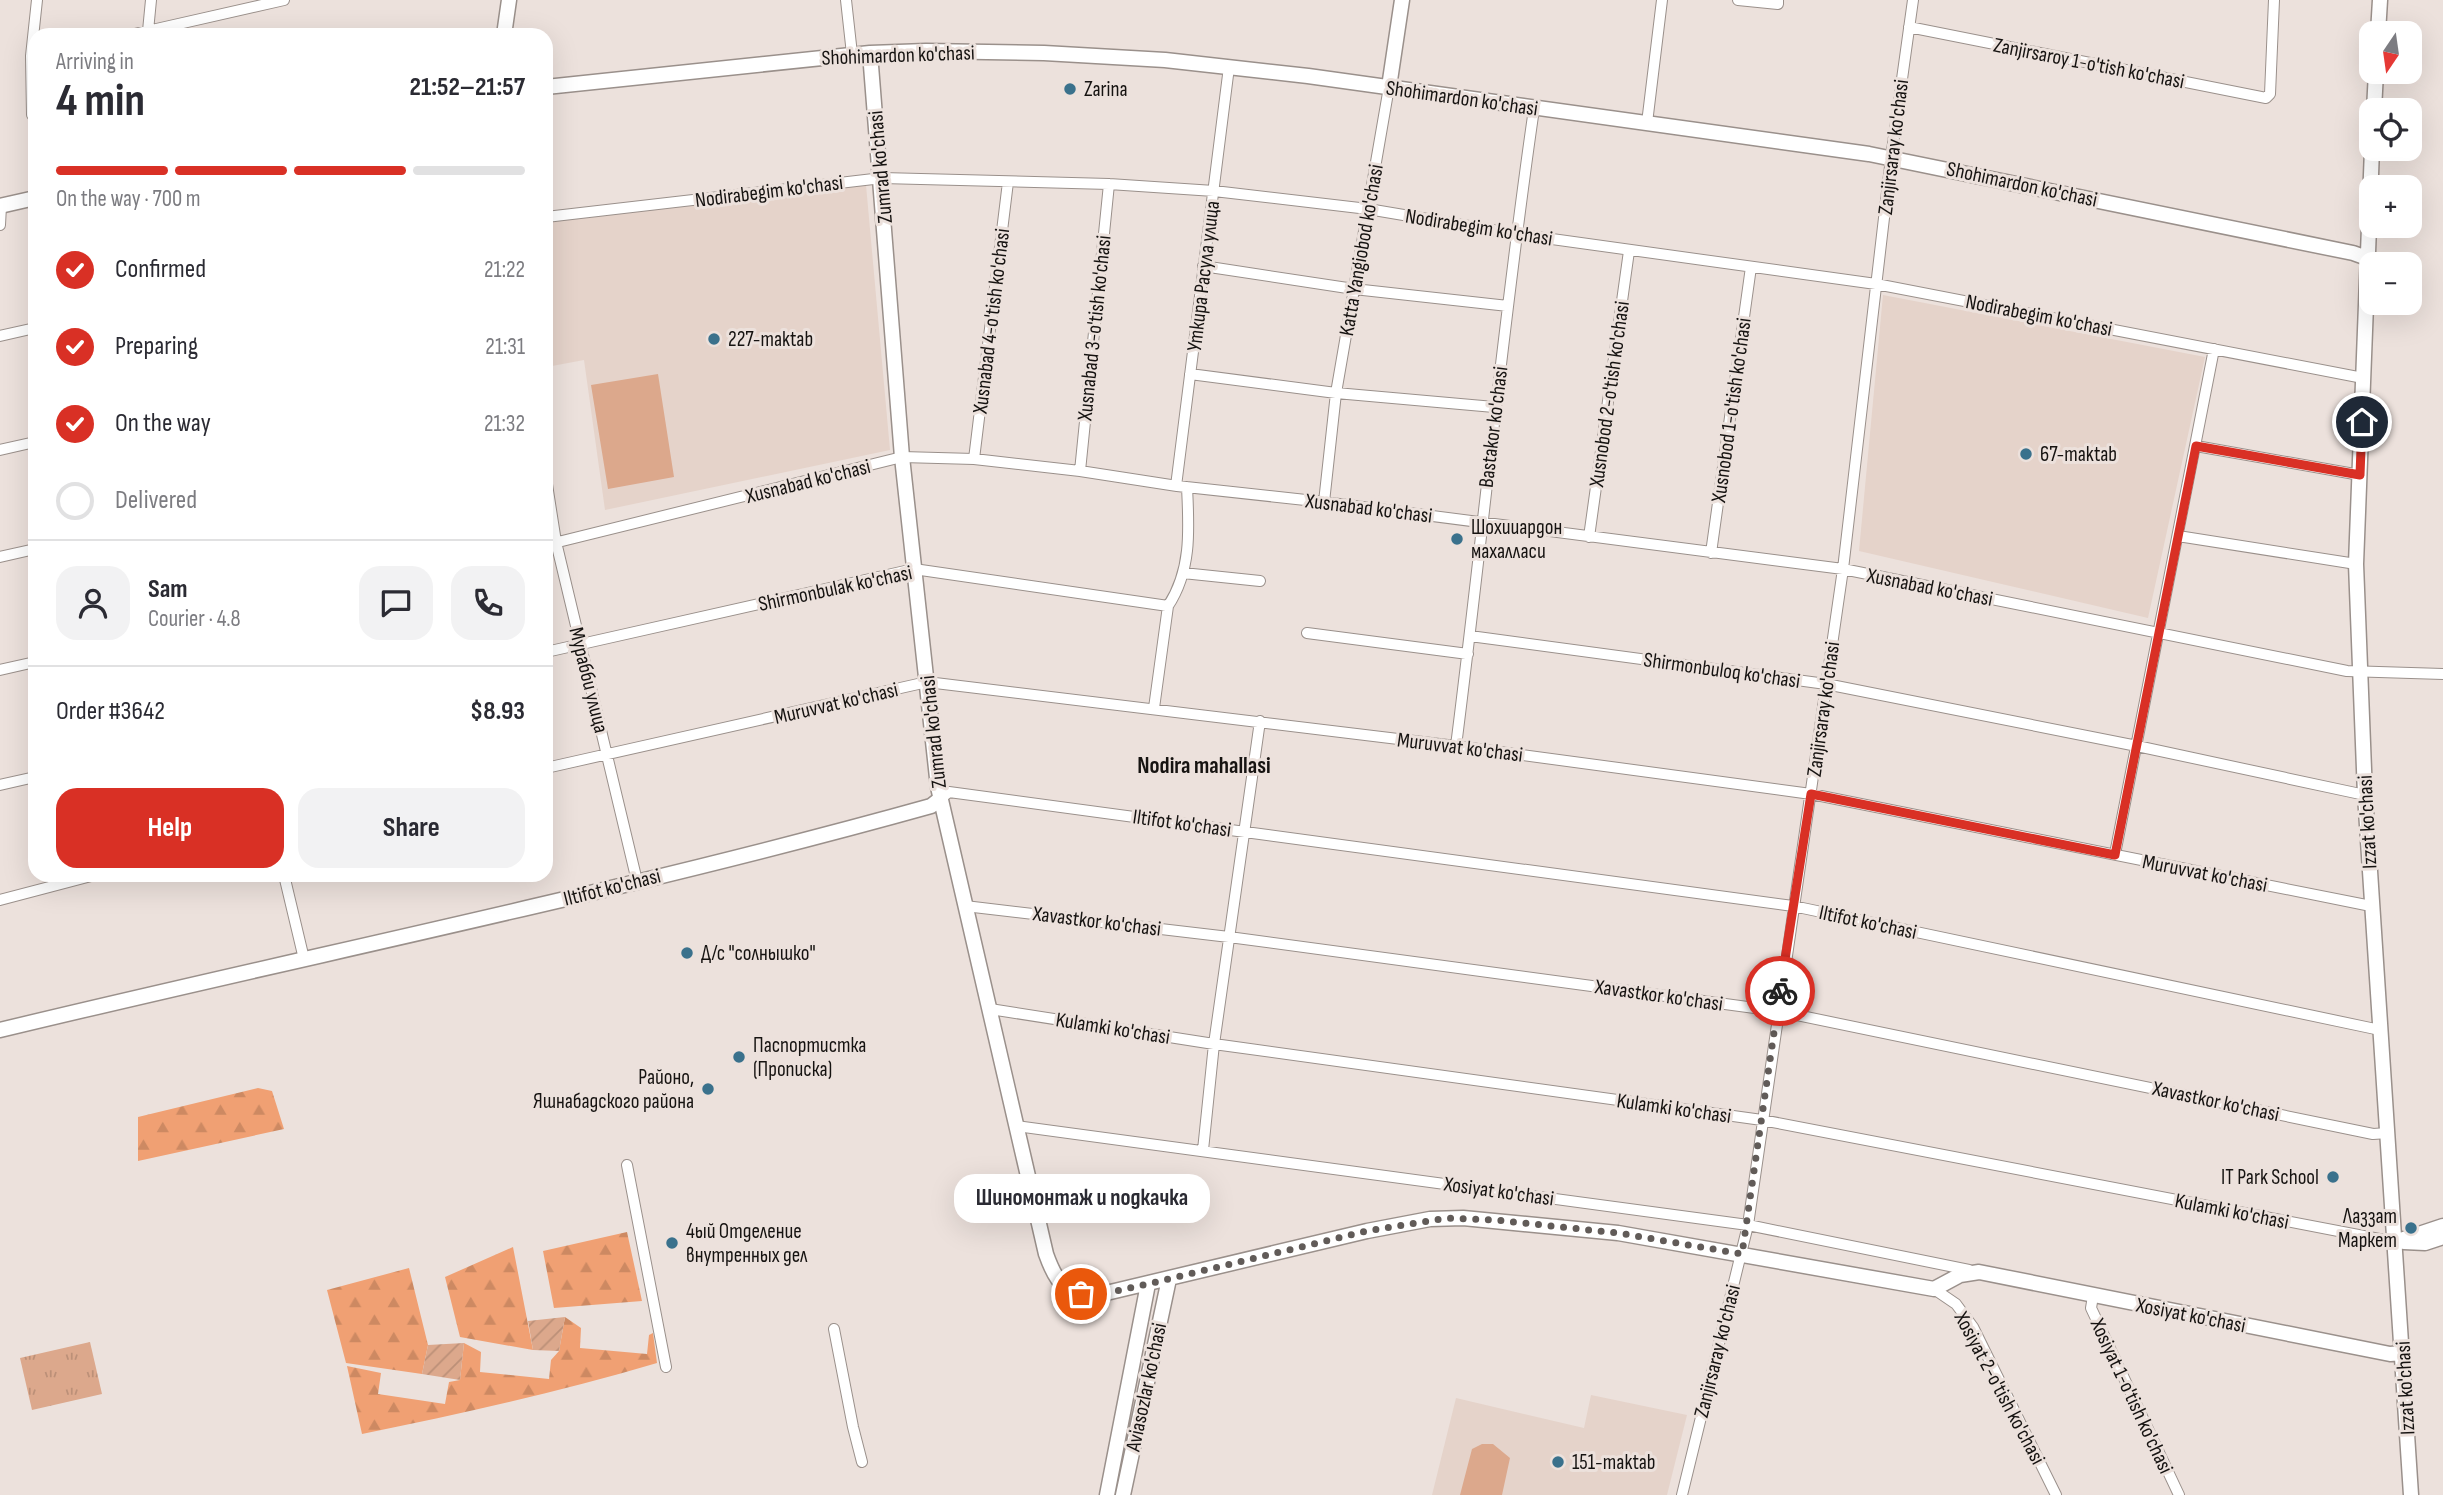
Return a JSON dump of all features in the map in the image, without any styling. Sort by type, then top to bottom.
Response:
[{"type":"main road","points":[[505,28],[509,0]]},
{"type":"main road","name":"Katta Yangiobod ko'chasi","points":[[1390,87],[1402,0]]},
{"type":"main road","points":[[2379,21],[2380,0]]},
{"type":"main road","name":"Shohimardon ko'chasi","points":[[553,86],[852,54],[926,51],[1044,53],[1229,67],[1390,87],[1891,158],[2359,256]]},
{"type":"main road","name":"Zumrad ko'chasi","points":[[870,53],[902,457],[940,799],[1046,1254],[1057,1281],[1070,1291],[1087,1295],[1169,1279]]},
{"type":"main road","name":"Izzat ko'chasi","points":[[2367,252],[2371,161]]},
{"type":"main road","points":[[1,206],[28,200]]},
{"type":"main road","name":"Izzat ko'chasi","points":[[2365,315],[2356,564],[2360,673],[2365,795],[2411,1495]]},
{"type":"main road","name":"Iltifot ko'chasi","points":[[0,1030],[810,840],[931,806],[940,799]]},
{"type":"main road","name":"Xosiyat ko'chasi","points":[[1169,1279],[1367,1231],[1447,1218],[1495,1220],[1618,1233],[1934,1289],[1959,1275],[1979,1272],[2389,1354],[2403,1353]]},
{"type":"main road","points":[[2395,1242],[2443,1226]]},
{"type":"main road","points":[[2395,1242],[2425,1243],[2443,1237]]},
{"type":"main road","name":"Aviasozlar ko'chasi","points":[[1123,1495],[1169,1279]]},
{"type":"main road","name":"Aviasozlar ko'chasi","points":[[1107,1495],[1148,1284]]},
{"type":"street","points":[[35,28],[37,0]]},
{"type":"street","points":[[148,28],[151,0]]},
{"type":"street","points":[[161,28],[284,0]]},
{"type":"street","points":[[846,0],[852,54]]},
{"type":"street","points":[[1647,123],[1662,0]]},
{"type":"street","points":[[1738,0],[1778,4],[1779,0]]},
{"type":"street","name":"Zanjirsaray ko'chasi","points":[[1682,1495],[1748,1225],[1843,569],[1891,158],[1913,0]]},
{"type":"street","name":"Zanjirsaroy 1-o'tish ko'chasi","points":[[1909,27],[2266,98],[2269,97],[2274,0]]},
{"type":"street","name":"Уткира Расула улица","points":[[1176,486],[1229,67]]},
{"type":"street","name":"Katta Yangiobod ko'chasi","points":[[1324,502],[1335,393],[1390,87]]},
{"type":"street","name":"Bastakor ko'chasi","points":[[1456,746],[1494,407],[1534,109]]},
{"type":"street","name":"Nodirabegim ko'chasi","points":[[553,215],[881,178],[1109,184],[1214,191],[1368,209],[1629,251],[1876,284],[2363,378]]},
{"type":"street","name":"Xusnabad 4-o'tish ko'chasi","points":[[974,459],[1008,182]]},
{"type":"street","name":"Xusnabad 3-o'tish ko'chasi","points":[[1080,471],[1109,184]]},
{"type":"street","points":[[0,225],[1,206]]},
{"type":"street","name":"Xusnobod 2-o'tish ko'chasi","points":[[1589,537],[1629,251]]},
{"type":"street","points":[[1203,266],[1354,289],[1508,306]]},
{"type":"street","name":"Xusnobod 1-o'tish ko'chasi","points":[[1711,553],[1751,267]]},
{"type":"street","points":[[0,337],[28,330]]},
{"type":"street","points":[[2115,855],[2214,349]]},
{"type":"street","points":[[1191,374],[1335,393],[1494,407]]},
{"type":"street","points":[[0,450],[28,444]]},
{"type":"street","points":[[2196,446],[2360,475]]},
{"type":"street","name":"Xusnabad ko'chasi","points":[[553,544],[902,457],[974,459],[1843,569],[2360,673],[2443,674]]},
{"type":"street","points":[[1154,708],[1168,606],[1178,592],[1189,538],[1187,487]]},
{"type":"street","points":[[2178,536],[2356,564]]},
{"type":"street","points":[[0,557],[28,551]]},
{"type":"street","name":"Мурабби улица","points":[[553,551],[580,644],[637,881]]},
{"type":"street","name":"Shirmonbulak ko'chasi","points":[[553,650],[914,569],[1168,606]]},
{"type":"street","points":[[1183,573],[1260,581]]},
{"type":"street","points":[[1307,633],[1468,654]]},
{"type":"street","name":"Shirmonbuloq ko'chasi","points":[[1470,636],[1826,684],[2365,795]]},
{"type":"street","points":[[0,670],[28,664]]},
{"type":"street","name":"Muruvvat ko'chasi","points":[[553,766],[927,682],[1456,746],[1811,794],[2372,905]]},
{"type":"street","points":[[1203,1150],[1214,1044],[1260,722]]},
{"type":"street","points":[[0,785],[28,779]]},
{"type":"street","name":"Iltifot ko'chasi","points":[[940,799],[949,792],[1793,906],[2380,1030]]},
{"type":"street","points":[[0,900],[68,882]]},
{"type":"street","points":[[286,882],[304,958]]},
{"type":"street","name":"Xavastkor ko'chasi","points":[[965,906],[1229,937],[1777,1011],[2373,1133],[2388,1133]]},
{"type":"street","name":"Kulamki ko'chasi","points":[[990,1009],[1214,1044],[1762,1121],[2395,1242]]},
{"type":"street","name":"Xosiyat ko'chasi","points":[[1016,1126],[1748,1225],[1979,1272]]},
{"type":"street","points":[[627,1165],[666,1367]]},
{"type":"street","name":"Xosiyat 2-o'tish ko'chasi","points":[[1934,1289],[1956,1304],[1973,1327],[2056,1495]]},
{"type":"street","name":"Xosiyat 1-o'tish ko'chasi","points":[[2093,1296],[2091,1308],[2179,1495]]},
{"type":"street","points":[[834,1329],[862,1462]]},
{"type":"shaded area","name":"227-maktab","points":[[866,185],[890,450],[605,510],[584,360],[553,366],[553,219]]},
{"type":"shaded area","name":"67-maktab","points":[[1883,295],[2205,357],[2148,618],[1859,551]]},
{"type":"shaded area","name":"151-maktab","points":[[1591,1395],[1687,1415],[1667,1495],[1432,1495],[1456,1398],[1584,1428]]},
{"type":"green space","points":[[658,374],[674,477],[608,489],[591,385]]},
{"type":"green space","points":[[258,1088],[272,1091],[284,1129],[138,1161],[138,1117]]},
{"type":"green space","points":[[627,1232],[642,1301],[554,1308],[543,1251]]},
{"type":"green space","points":[[513,1247],[533,1350],[460,1337],[445,1277]]},
{"type":"green space","points":[[409,1268],[428,1345],[422,1374],[346,1363],[327,1290]]},
{"type":"green space","points":[[565,1317],[581,1328],[580,1348],[647,1354],[649,1335],[653,1333],[657,1363],[510,1402],[362,1434],[347,1366],[381,1373],[378,1394],[445,1404],[449,1382],[460,1380],[464,1343],[481,1352],[480,1372],[549,1379],[551,1360],[559,1351]]},
{"type":"green space","points":[[565,1317],[559,1351],[533,1350],[528,1321]]},
{"type":"green space","points":[[90,1342],[102,1394],[32,1410],[20,1358]]},
{"type":"green space","points":[[464,1343],[460,1380],[422,1374],[428,1345]]},
{"type":"green space","points":[[1482,1444],[1493,1444],[1510,1458],[1502,1495],[1460,1495],[1472,1449]]},
{"type":"way so far","points":[[1081,1294],[1102,1294],[1367,1231],[1430,1219],[1495,1220],[1618,1233],[1742,1254],[1780,991]]},
{"type":"place","name":"Zarina","points":[[1070,89]]},
{"type":"place","name":"227-maktab","points":[[714,339]]},
{"type":"place","name":"67-maktab","points":[[2026,454]]},
{"type":"place","name":"Шохииардон махалласи","points":[[1457,539]]},
{"type":"place","name":"Д/с \"солнышко\"","points":[[687,953]]},
{"type":"place","name":"Паспортистка (Прописка)","points":[[739,1057]]},
{"type":"place","name":"Районо, Яшнабадского района","points":[[708,1089]]},
{"type":"place","name":"IT Park School","points":[[2333,1177]]},
{"type":"place","name":"Лаззат Маркет","points":[[2411,1228]]},
{"type":"place","name":"4ый Отделение внутренных дел","points":[[672,1243]]},
{"type":"place","name":"Шиномонтаж и подкачка","points":[[1081,1294]]},
{"type":"place","name":"151-maktab","points":[[1558,1462]]},
{"type":"district","name":"Nodira mahallasi","points":[[1204,765]]},
{"type":"route","points":[[1780,991],[1811,794],[2115,855],[2196,446],[2360,475],[2362,422]]}]
